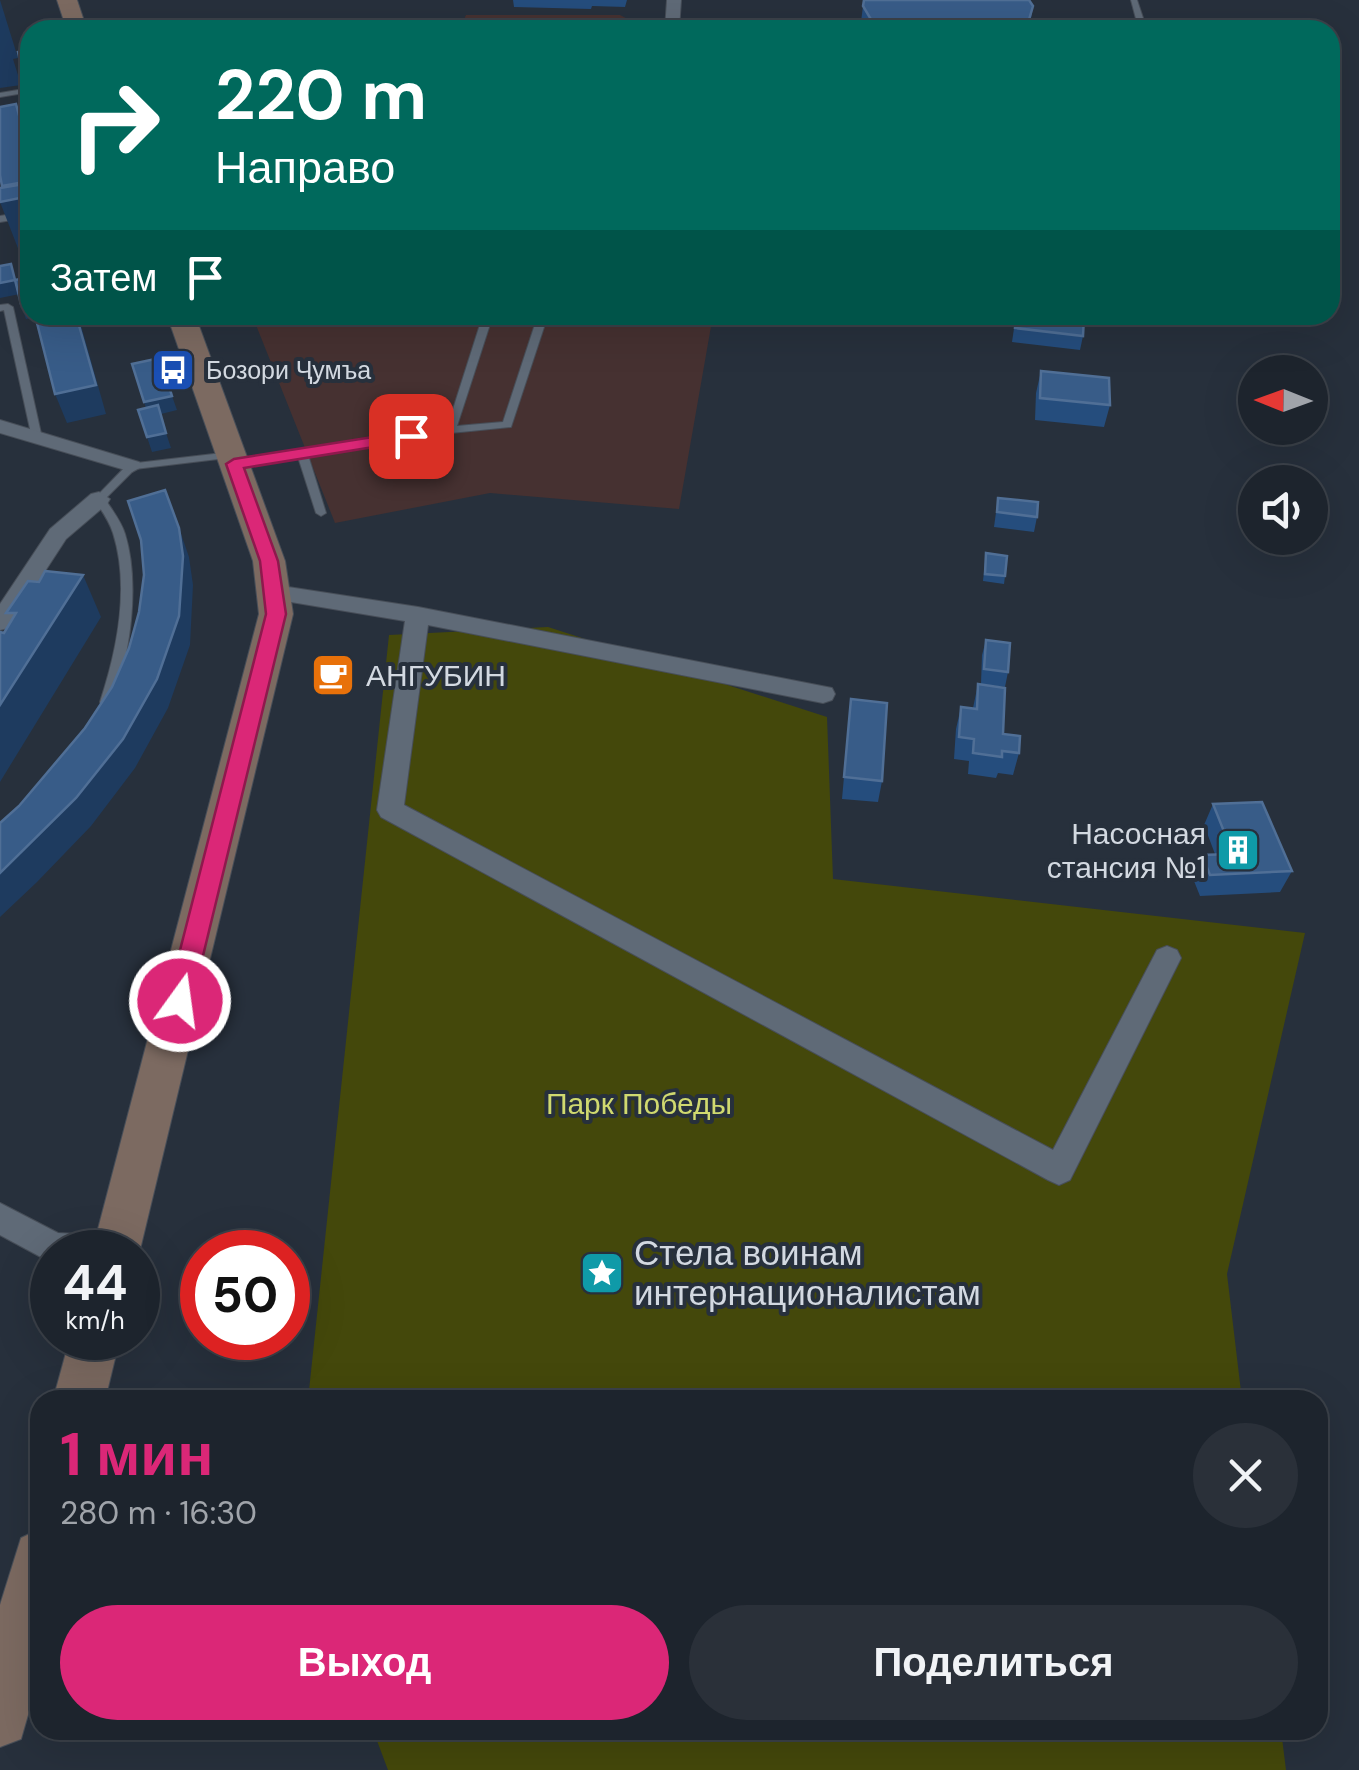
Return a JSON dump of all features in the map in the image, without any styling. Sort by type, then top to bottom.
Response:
[{"type":"main road","points":[[122,1230],[276,614],[269,561],[186,325]]},
{"type":"main road","points":[[82,1390],[89,1360]]},
{"type":"main road","points":[[0,1718],[30,1597]]},
{"type":"street","points":[[0,426],[132,466]]},
{"type":"street","points":[[0,622],[58,534],[99,499]]},
{"type":"street","points":[[275,593],[418,615],[823,694]]},
{"type":"street","points":[[418,615],[390,810],[1060,1170],[1167,958]]},
{"type":"street","points":[[0,1218],[30,1235]]},
{"type":"lane","points":[[0,201],[2,219]]},
{"type":"lane","points":[[0,308],[8,306],[36,438]]},
{"type":"lane","points":[[451,430],[485,325]]},
{"type":"lane","points":[[102,713],[122,640],[123,581],[120,538],[99,499],[132,466],[233,460],[507,425],[540,325]]},
{"type":"lane","points":[[302,452],[321,514]]},
{"type":"shaded area","points":[[466,15],[620,15],[629,20],[464,20]]},
{"type":"shaded area","points":[[256,325],[711,325],[679,509],[490,493],[335,523]]},
{"type":"green space","name":"Парк Победы","points":[[548,627],[827,717],[833,879],[1305,933],[1227,1274],[1241,1390],[309,1390],[389,635]]},
{"type":"green space","points":[[377,1740],[1282,1740],[1286,1770],[388,1770]]},
{"type":"building","points":[[864,0],[1029,0],[1033,6],[1029,20],[872,20],[863,6]]},
{"type":"building","points":[[16,104],[20,119],[20,183],[2,186],[0,175],[0,107]]},
{"type":"building","points":[[20,185],[20,198],[0,202],[0,188]]},
{"type":"building","points":[[11,264],[15,280],[0,283],[0,266]]},
{"type":"building","points":[[38,325],[79,325],[96,385],[55,394]]},
{"type":"building","points":[[1015,325],[1084,325],[1083,336]]},
{"type":"building","points":[[160,358],[172,396],[144,402],[132,364]]},
{"type":"building","points":[[1041,371],[1109,378],[1110,405],[1040,398]]},
{"type":"building","points":[[158,405],[166,433],[147,437],[138,410]]},
{"type":"building","points":[[165,490],[179,528],[183,556],[179,616],[157,679],[123,739],[76,798],[0,873],[0,823],[85,728],[112,687],[129,648],[144,575],[141,540],[128,501]]},
{"type":"building","points":[[998,498],[1038,502],[1037,517],[997,512]]},
{"type":"building","points":[[986,553],[1007,556],[1005,576],[985,574]]},
{"type":"building","points":[[45,571],[83,575],[0,705],[0,632],[4,633],[16,613],[6,613],[28,581],[39,582]]},
{"type":"building","points":[[986,640],[1010,643],[1008,672],[984,669]]},
{"type":"building","points":[[978,684],[1005,688],[1003,734],[1020,736],[1019,753],[1002,751],[1002,757],[973,753],[974,739],[959,737],[961,707],[977,709]]},
{"type":"building","points":[[851,699],[887,703],[882,781],[844,777]]},
{"type":"building","points":[[1262,802],[1292,871],[1210,875],[1202,855],[1233,854],[1213,804]]},
{"type":"place","name":"Бозори Ҷумъа","points":[[173,370]]},
{"type":"place","name":"АНГУБИН","points":[[333,675]]},
{"type":"place","name":"Насосная стансия №1","points":[[1238,850]]},
{"type":"place","name":"Стела воинам интернационалистам","points":[[602,1273]]},
{"type":"route","points":[[180,1001],[276,614],[269,561],[234,464],[411,436]]}]
